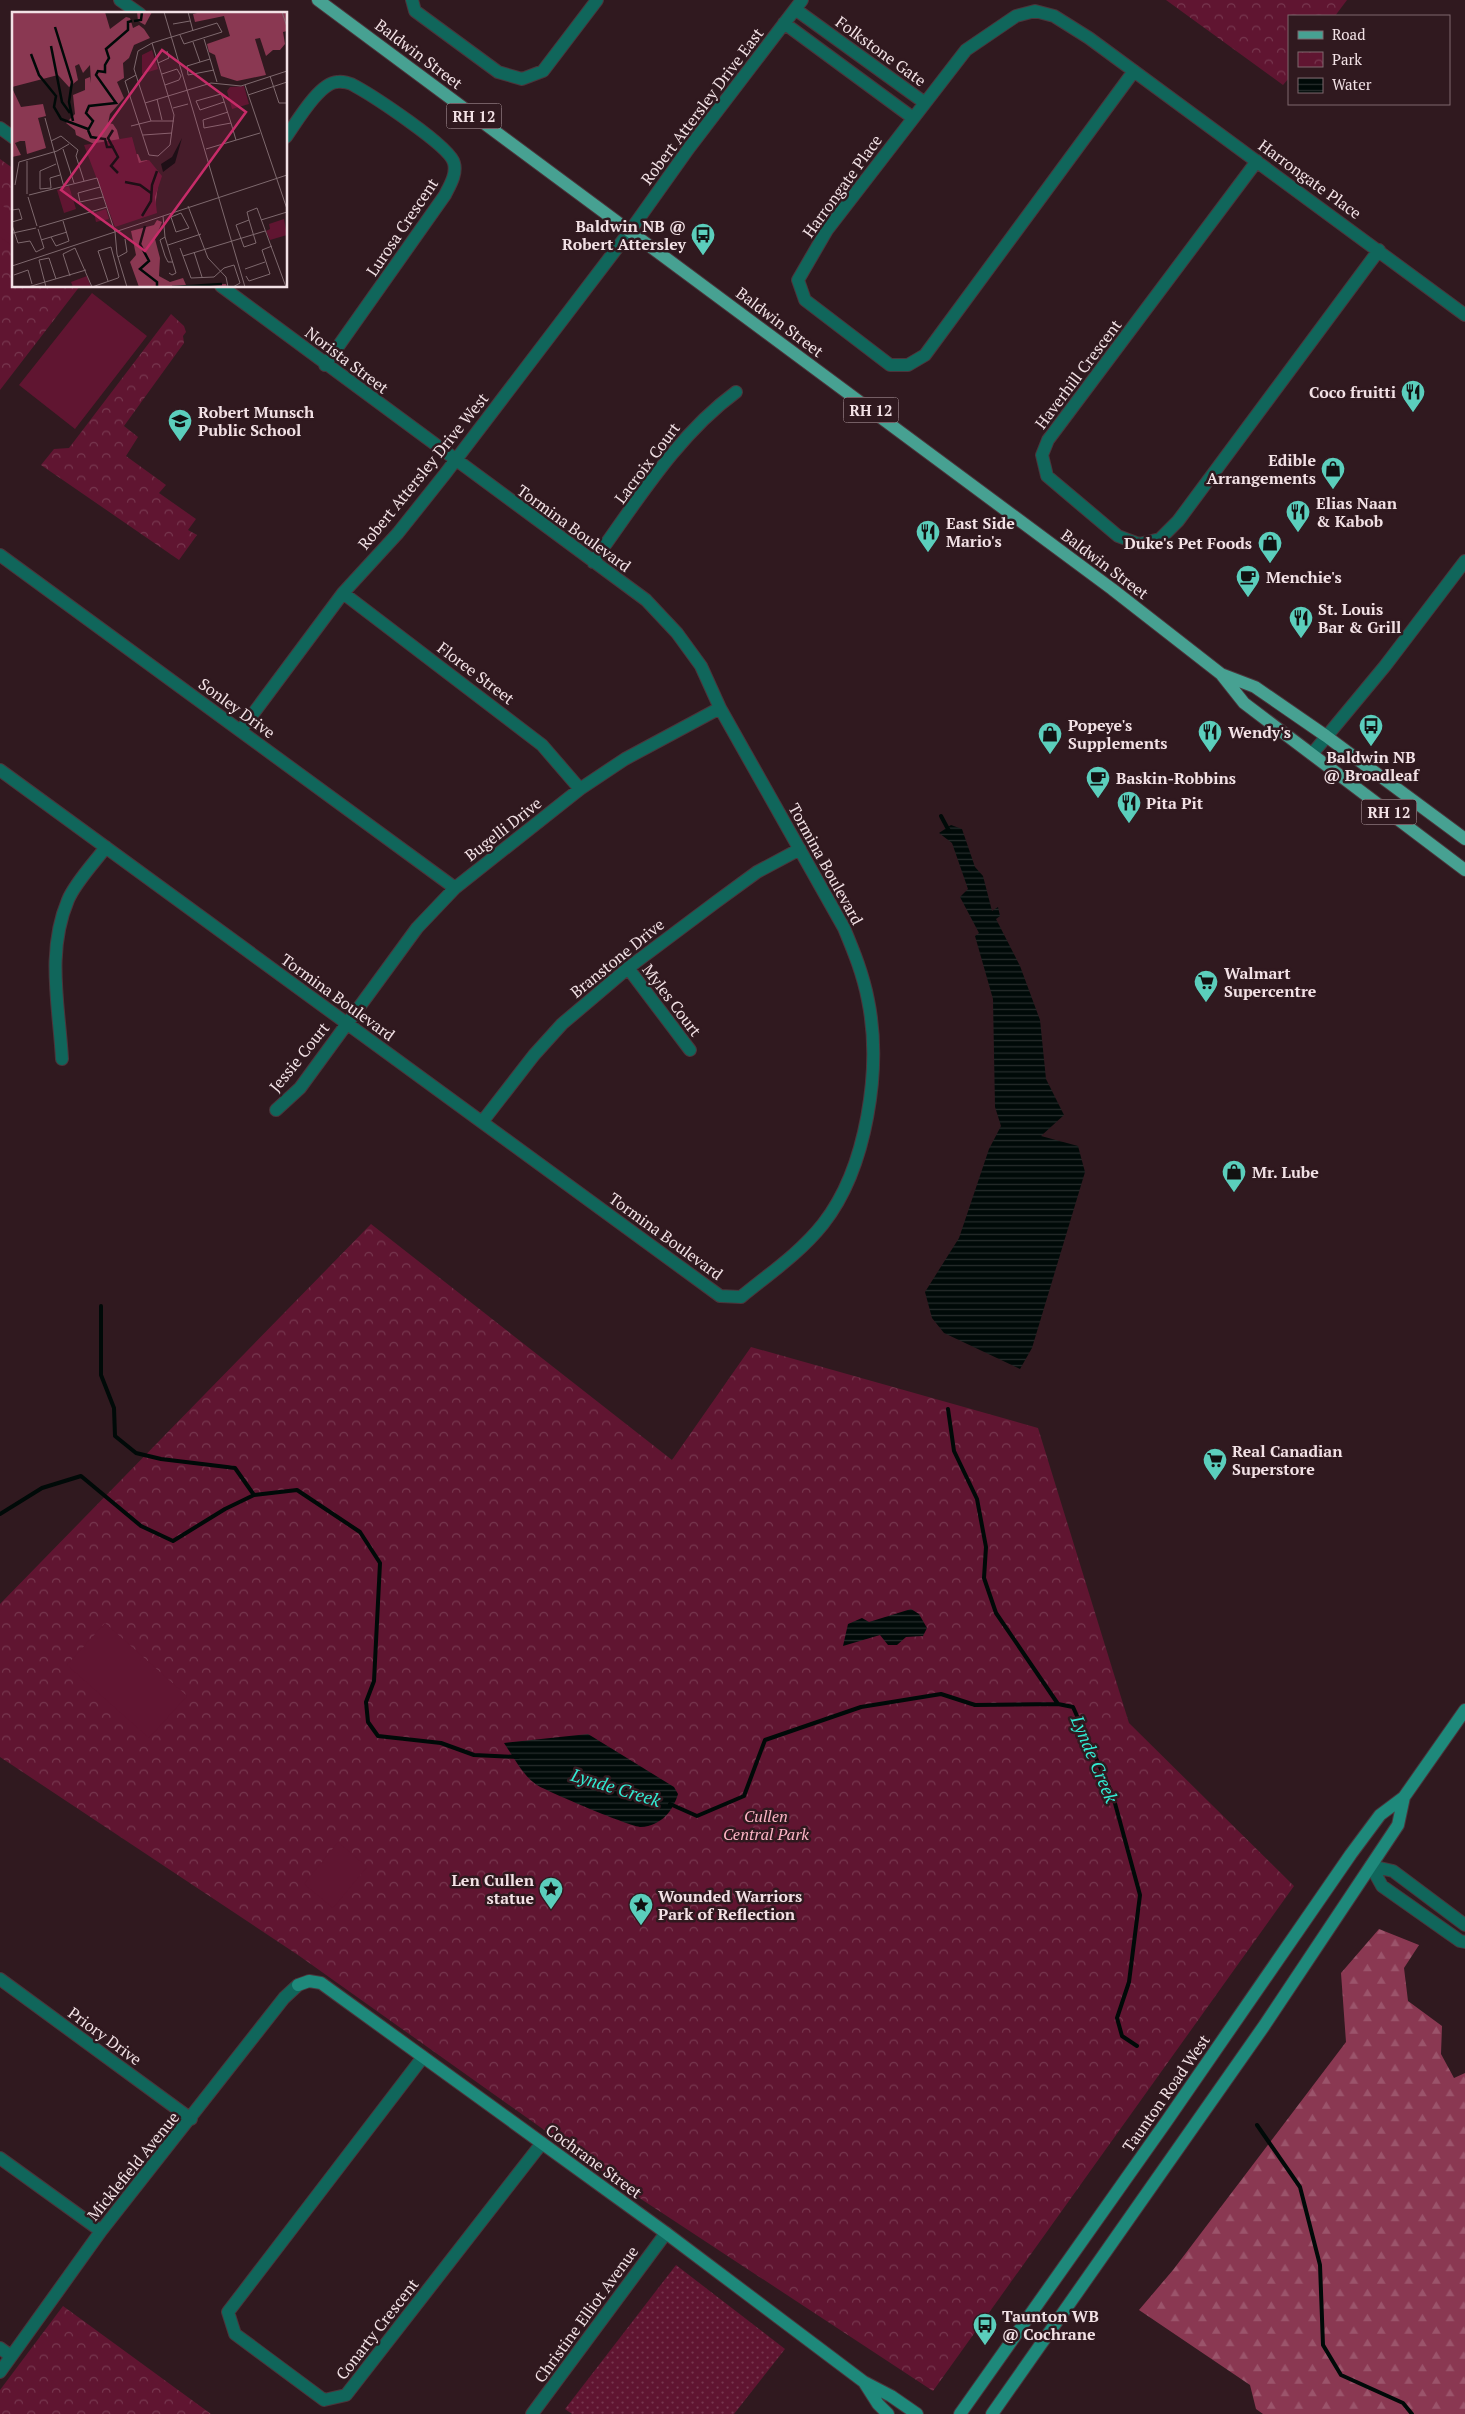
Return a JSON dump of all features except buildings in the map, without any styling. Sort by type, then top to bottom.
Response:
[{"type":"main road","name":"Baldwin Street","points":[[318,0],[1105,583],[1220,674],[1244,703],[1465,870]]},
{"type":"main road","name":"Baldwin Street","points":[[1220,674],[1255,687],[1326,736],[1465,839]]},
{"type":"main road","name":"Taunton Road West","points":[[960,2414],[1166,2122],[1351,1854],[1380,1815],[1404,1797],[1465,1710]]},
{"type":"main road","name":"Taunton Road West","points":[[992,2414],[1264,2026],[1371,1866],[1398,1825],[1404,1797]]},
{"type":"main road","name":"Cochrane Street","points":[[298,1985],[308,1981],[321,1983],[666,2233],[864,2382],[891,2396],[917,2414]]},
{"type":"main road","name":"Cochrane Street","points":[[864,2382],[878,2404],[888,2414]]},
{"type":"street","points":[[120,0],[137,12]]},
{"type":"street","points":[[412,0],[415,11],[498,72],[522,79],[543,71],[597,0]]},
{"type":"street","name":"Robert Attersley Drive East","points":[[630,231],[694,141],[798,4]]},
{"type":"street","name":"Folkstone Gate","points":[[798,4],[924,103]]},
{"type":"street","name":"Harrongate Place","points":[[1134,71],[925,355],[908,365],[890,365],[805,300],[798,280],[827,230],[966,50],[1016,16],[1035,11],[1054,16],[1089,38],[1379,250],[1465,315]]},
{"type":"street","points":[[784,23],[913,118]]},
{"type":"street","name":"Lurosa Crescent","points":[[288,134],[315,97],[325,87],[336,82],[354,85],[429,136],[448,151],[454,162],[454,176],[446,195],[325,365]]},
{"type":"street","points":[[0,128],[12,137]]},
{"type":"street","name":"Haverhill Crescent","points":[[1257,162],[1048,440],[1042,456],[1047,476],[1118,536],[1139,544],[1160,539],[1178,521],[1379,250]]},
{"type":"street","name":"Robert Attersley Drive West","points":[[241,730],[343,593],[398,534],[630,231]]},
{"type":"street","name":"Norista Street","points":[[224,288],[454,460]]},
{"type":"street","name":"Lacroix Court","points":[[593,562],[694,427],[736,392]]},
{"type":"street","name":"Tormina Boulevard","points":[[0,770],[720,1296],[740,1297],[801,1248],[823,1224],[843,1190],[858,1153],[868,1103],[873,1039],[868,1000],[859,965],[844,928],[720,708],[701,666],[678,633],[646,600],[454,460]]},
{"type":"street","name":"Sonley Drive","points":[[0,555],[455,888]]},
{"type":"street","points":[[1312,754],[1385,666],[1465,561]]},
{"type":"street","name":"Floree Street","points":[[343,593],[542,745],[580,789]]},
{"type":"street","name":"Bugelli Drive","points":[[347,1024],[417,928],[455,888],[580,789],[625,758],[720,708]]},
{"type":"street","points":[[62,1059],[55,974],[56,936],[68,898],[106,847]]},
{"type":"street","name":"Branstone Drive","points":[[482,1122],[534,1055],[562,1024],[628,968],[757,872],[800,849]]},
{"type":"street","name":"Myles Court","points":[[628,968],[690,1050]]},
{"type":"street","name":"Jessie Court","points":[[276,1110],[300,1088],[347,1024]]},
{"type":"street","points":[[1371,1866],[1393,1871],[1465,1925]]},
{"type":"street","points":[[1371,1866],[1382,1886],[1460,1941],[1465,1942]]},
{"type":"street","name":"Priory Drive","points":[[0,1979],[191,2119]]},
{"type":"street","name":"Micklefield Avenue","points":[[0,2372],[101,2231],[191,2119],[284,1998],[298,1985]]},
{"type":"street","name":"Conarty Crescent","points":[[423,2057],[228,2312],[235,2334],[324,2400],[346,2395],[542,2144]]},
{"type":"street","points":[[0,2158],[101,2231]]},
{"type":"street","name":"Christine Elliot Avenue","points":[[532,2414],[666,2233]]},
{"type":"street","points":[[0,2348],[11,2356]]},
{"type":"green space","points":[[1166,0],[1347,0],[1336,15],[1288,15],[1288,79],[1283,85]]},
{"type":"green space","points":[[0,159],[12,168],[12,288],[78,288],[0,390]]},
{"type":"green space","points":[[0,204],[12,213],[12,246],[0,237]]},
{"type":"green space","points":[[92,293],[147,336],[75,429],[19,385]]},
{"type":"green space","points":[[171,314],[184,326],[186,332],[183,336],[184,343],[124,426],[138,437],[126,456],[166,485],[159,493],[196,519],[188,530],[197,535],[179,560],[41,465],[54,449],[69,448]]},
{"type":"green space","name":"Cullen Central Park","points":[[371,1224],[672,1460],[751,1347],[1038,1428],[1129,1723],[1294,1886],[933,2391],[644,2201],[298,1955],[0,1757],[0,1604]]},
{"type":"green space","points":[[105,1623],[187,1696],[149,1738],[67,1665]]},
{"type":"green space","points":[[338,1842],[367,1867],[333,1908],[304,1884]]},
{"type":"green space","points":[[1379,1929],[1419,1945],[1404,1968],[1408,2001],[1442,2026],[1441,2054],[1454,2078],[1465,2073],[1465,2414],[1263,2414],[1256,2409],[1250,2385],[1139,2310],[1173,2270],[1346,2042],[1341,1973]]},
{"type":"green space","points":[[676,2265],[785,2349],[734,2414],[572,2414],[565,2409]]},
{"type":"green space","points":[[63,2306],[211,2414],[0,2414],[0,2390]]},
{"type":"water","points":[[951,825],[962,829],[975,867],[983,876],[992,911],[998,907],[1000,916],[996,919],[1020,966],[1040,1020],[1046,1079],[1064,1115],[1041,1136],[1078,1146],[1085,1172],[1032,1348],[1020,1369],[944,1333],[932,1318],[925,1292],[959,1238],[989,1149],[1001,1126],[995,1107],[993,999],[975,936],[979,933],[960,897],[968,889],[952,843],[939,833]]},
{"type":"water","points":[[911,1609],[919,1614],[927,1628],[923,1636],[906,1637],[897,1645],[888,1645],[880,1635],[843,1646],[848,1624],[862,1618],[869,1622]]},
{"type":"water","points":[[588,1734],[674,1787],[678,1794],[669,1812],[660,1821],[641,1827],[607,1816],[556,1795],[532,1781],[504,1743]]},
{"type":"waterway","points":[[941,816],[949,831]]},
{"type":"waterway","points":[[101,1306],[101,1375],[114,1408],[115,1436],[136,1453],[161,1459],[235,1468],[254,1495]]},
{"type":"waterway","points":[[948,1409],[954,1451],[977,1499],[986,1547],[984,1578],[996,1613],[1058,1704]]},
{"type":"waterway","name":"Lynde Creek","points":[[0,1514],[42,1488],[81,1476],[141,1526],[173,1541],[225,1509],[254,1495],[297,1490],[360,1532],[380,1563],[374,1681],[366,1702],[368,1722],[378,1736],[441,1743],[474,1755],[518,1757]]},
{"type":"waterway","name":"Lynde Creek","points":[[670,1804],[697,1816],[744,1796],[765,1740],[861,1707],[941,1694],[975,1705],[1058,1704],[1073,1707],[1113,1796],[1140,1895],[1129,1982],[1117,2018],[1122,2036],[1137,2046]]},
{"type":"waterway","name":"Lynde Creek","points":[[1257,2125],[1300,2187],[1320,2265],[1323,2345],[1341,2375],[1403,2403],[1412,2414]]},
{"type":"place","name":"Baldwin NB @ Robert Attersley","points":[[703,256]]},
{"type":"place","name":"Coco fruitti","points":[[1413,413]]},
{"type":"place","name":"Robert Munsch Public School","points":[[180,442]]},
{"type":"place","name":"Edible Arrangements","points":[[1333,490]]},
{"type":"place","name":"Elias Naan & Kabob","points":[[1298,533]]},
{"type":"place","name":"East Side Mario's","points":[[928,553]]},
{"type":"place","name":"Duke's Pet Foods","points":[[1270,564]]},
{"type":"place","name":"Menchie's","points":[[1248,598]]},
{"type":"place","name":"St. Louis Bar & Grill","points":[[1301,639]]},
{"type":"place","name":"Baldwin NB @ Broadleaf","points":[[1371,747]]},
{"type":"place","name":"Wendy's","points":[[1210,753]]},
{"type":"place","name":"Popeye's Supplements","points":[[1050,755]]},
{"type":"place","name":"Baskin-Robbins","points":[[1098,799]]},
{"type":"place","name":"Pita Pit","points":[[1129,824]]},
{"type":"place","name":"Walmart Supercentre","points":[[1206,1003]]},
{"type":"place","name":"Mr. Lube","points":[[1234,1193]]},
{"type":"place","name":"Real Canadian Superstore","points":[[1215,1481]]},
{"type":"place","name":"Len Cullen statue","points":[[551,1910]]},
{"type":"place","name":"Wounded Warriors Park of Reflection","points":[[641,1926]]},
{"type":"place","name":"Taunton WB @ Cochrane","points":[[985,2346]]}]
